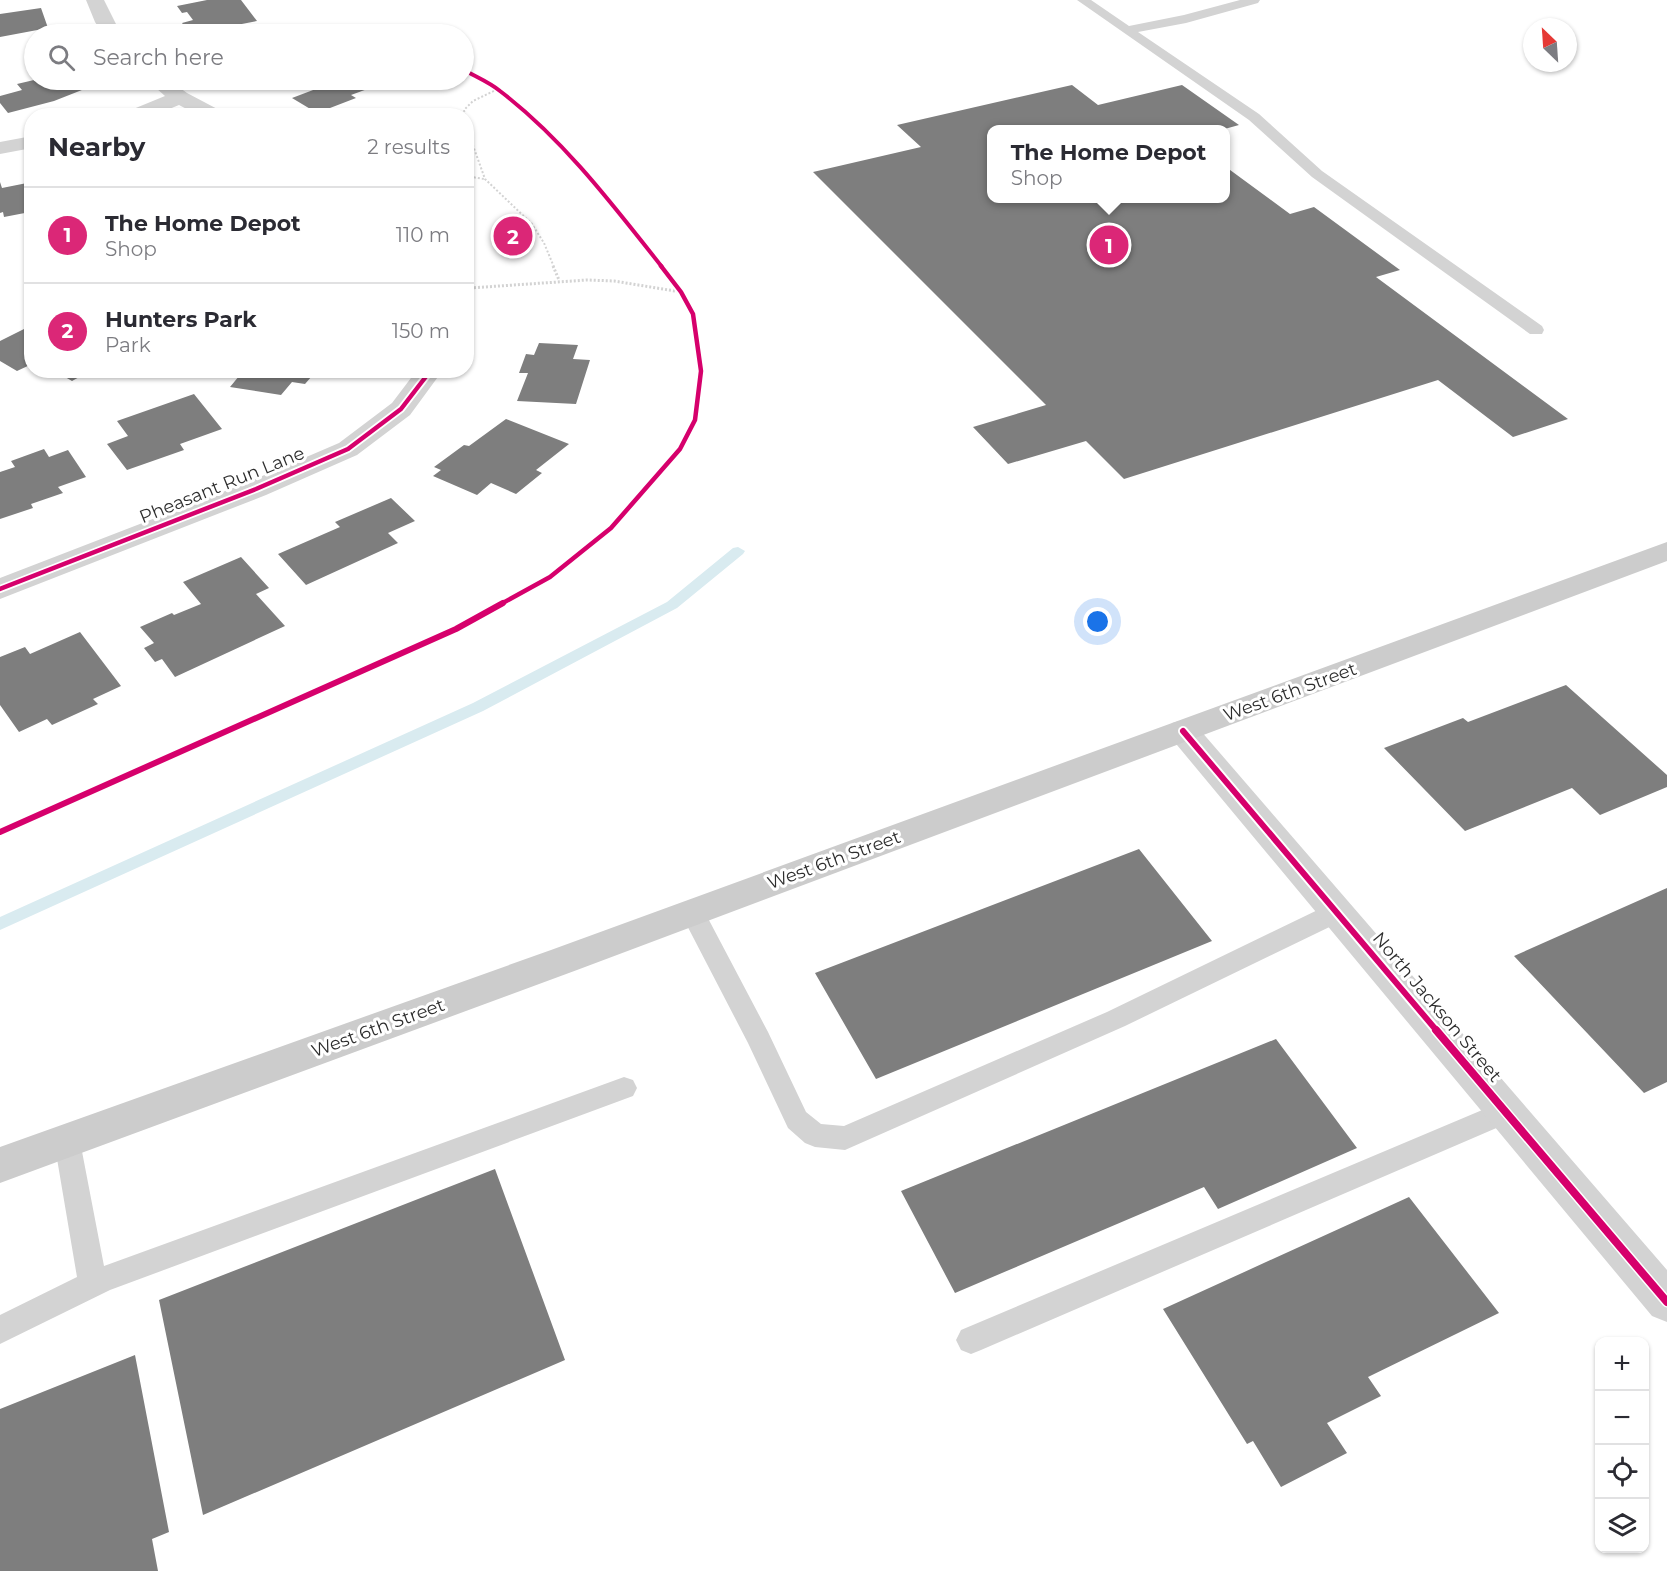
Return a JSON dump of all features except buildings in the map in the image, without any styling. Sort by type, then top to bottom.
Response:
[{"type":"main road","name":"West 6th Street","points":[[0,1165],[1184,731],[1667,551]]},
{"type":"street","points":[[95,0],[105,24]]},
{"type":"street","points":[[171,90],[201,108]]},
{"type":"street","points":[[153,108],[180,97]]},
{"type":"street","points":[[0,148],[24,144]]},
{"type":"street","name":"Pheasant Run Lane","points":[[0,589],[256,489],[348,449],[401,409],[425,378]]},
{"type":"street","name":"North Jackson Street","points":[[1184,731],[1667,1302]]},
{"type":"lane","points":[[1083,0],[1254,117],[1317,174],[1536,330]]},
{"type":"lane","points":[[1128,30],[1185,19],[1254,0]]},
{"type":"lane","points":[[692,912],[759,1040],[797,1120],[815,1135],[845,1138],[1116,1019],[1337,912]]},
{"type":"lane","points":[[0,1330],[93,1284],[189,1246],[624,1088]]},
{"type":"lane","points":[[971,1340],[1506,1112]]},
{"type":"lane","points":[[67,1141],[93,1284]]},
{"type":"path","points":[[488,84],[506,96]]},
{"type":"path","points":[[466,108],[474,101],[498,89]]},
{"type":"path","points":[[474,148],[485,179],[532,224],[544,243],[559,280]]},
{"type":"path","points":[[474,177],[485,179]]},
{"type":"path","points":[[474,288],[559,280],[606,280],[660,291],[681,292]]},
{"type":"path","points":[[676,285],[685,299]]},
{"type":"waterway","points":[[0,924],[478,707],[672,605],[738,551]]},
{"type":"cycle path","points":[[0,832],[456,629],[550,577],[611,528],[680,449],[695,420],[701,371],[693,314],[681,292],[612,203],[537,121],[498,89],[474,76]]},
{"type":"cycle path","points":[[0,589],[256,489],[348,449],[401,409],[425,378]]},
{"type":"cycle path","points":[[1183,731],[1667,1302]]},
{"type":"place","name":"Hunters Park","points":[[513,236]]},
{"type":"place","name":"The Home Depot","points":[[1109,245]]}]
